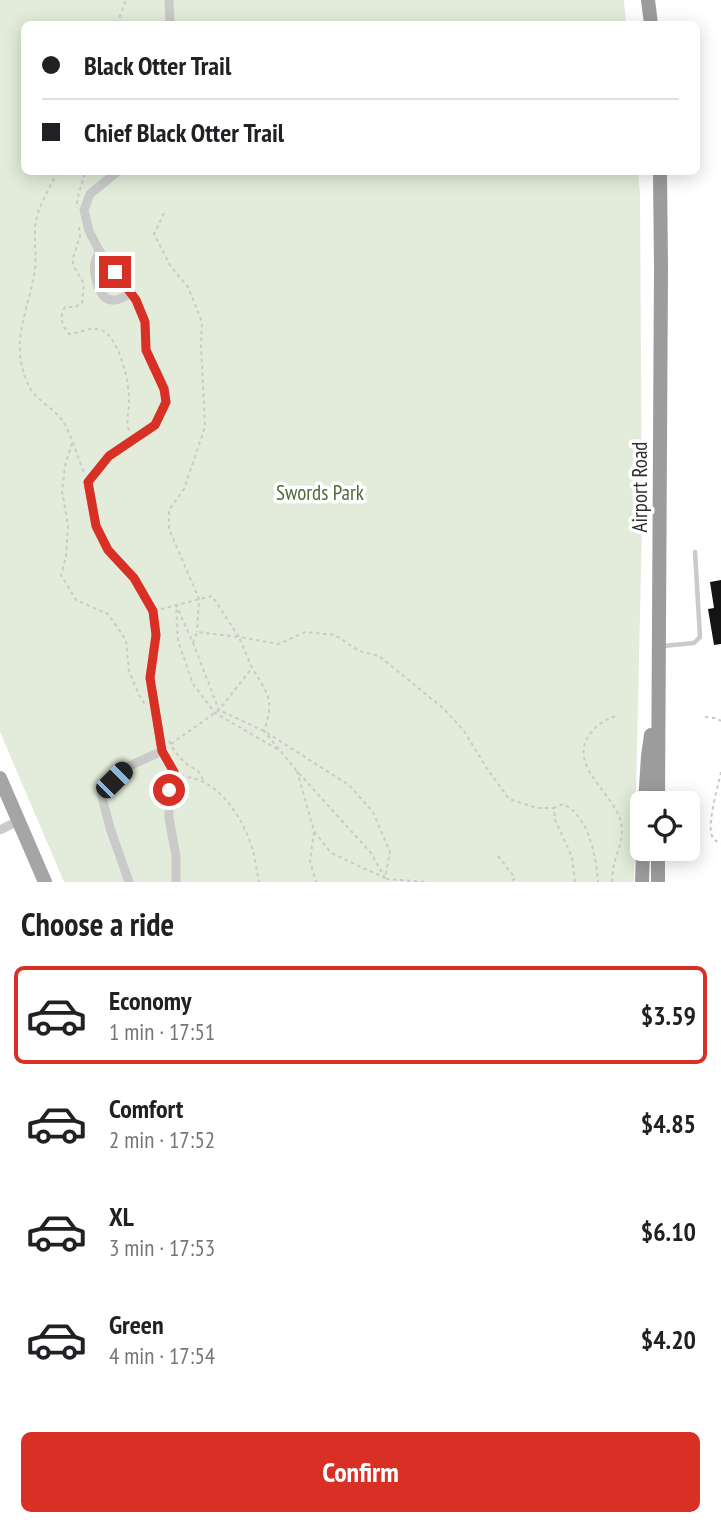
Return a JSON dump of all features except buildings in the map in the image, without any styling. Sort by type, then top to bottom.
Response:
[{"type":"highway","points":[[648,0],[651,21]]},
{"type":"highway","name":"Airport Road","points":[[658,791],[660,175]]},
{"type":"highway","points":[[646,791],[658,685]]},
{"type":"highway","points":[[642,882],[643,861]]},
{"type":"highway","points":[[658,861],[658,882]]},
{"type":"main road","points":[[0,778],[45,882]]},
{"type":"street","points":[[169,0],[170,21]]},
{"type":"street","points":[[113,175],[90,194],[84,210],[89,231],[100,252],[136,300],[145,322],[146,350],[164,389],[166,402],[155,425],[109,456],[88,482],[96,526],[108,550],[134,578],[153,611],[156,635],[150,678],[162,751],[174,772],[169,790],[169,818],[176,856],[176,882]]},
{"type":"street","points":[[100,252],[95,263],[95,275],[101,293],[116,301],[130,293]]},
{"type":"street","points":[[129,882],[101,793],[127,767],[162,751]]},
{"type":"street","points":[[0,830],[18,821]]},
{"type":"lane","points":[[659,646],[694,643],[700,637],[695,552]]},
{"type":"path","points":[[118,21],[126,0]]},
{"type":"path","points":[[56,175],[36,222],[35,268],[19,346],[32,392],[62,421],[88,482]]},
{"type":"path","points":[[76,205],[84,175]]},
{"type":"path","points":[[164,213],[154,234],[171,267],[188,287],[202,322],[205,427],[184,489],[169,510],[169,529],[199,599],[197,632],[193,643]]},
{"type":"path","points":[[78,220],[80,236],[72,265],[84,284],[82,303],[75,307],[65,307],[62,321],[69,334],[83,329],[101,330],[115,345],[128,383],[126,423],[132,441]]},
{"type":"path","points":[[72,443],[65,466],[62,491],[68,525],[66,557],[61,575],[76,600],[108,614],[126,640],[129,671],[139,695],[149,709],[155,709]]},
{"type":"path","points":[[153,611],[212,596],[239,637],[252,668],[269,695],[270,715],[264,731]]},
{"type":"path","points":[[176,605],[219,710],[264,731],[349,786],[373,812],[390,852],[385,880]]},
{"type":"path","points":[[176,605],[177,641],[193,684],[215,713],[280,751]]},
{"type":"path","points":[[197,632],[279,644],[305,632],[335,635],[359,651],[379,656],[444,709],[464,731],[509,799],[537,808],[554,808],[563,804],[571,808],[586,830],[598,882]]},
{"type":"path","points":[[171,744],[219,710],[252,668]]},
{"type":"path","points":[[612,882],[622,829],[613,804],[588,770],[584,759],[589,736],[596,726],[616,716]]},
{"type":"path","points":[[705,717],[721,721]]},
{"type":"path","points":[[264,731],[371,853],[385,880]]},
{"type":"path","points":[[167,737],[174,752],[198,771],[204,781],[232,806],[254,855],[259,882]]},
{"type":"path","points":[[296,770],[314,831],[331,853],[385,880],[428,882]]},
{"type":"path","points":[[174,772],[204,781]]},
{"type":"path","points":[[721,772],[711,833],[713,838],[721,843]]},
{"type":"path","points":[[554,808],[555,820],[572,858],[575,882]]},
{"type":"path","points":[[314,831],[310,861],[316,882]]},
{"type":"path","points":[[498,856],[517,882]]},
{"type":"path","points":[[511,882],[515,877]]},
{"type":"green space","name":"Swords Park","points":[[0,0],[624,0],[626,21],[21,21],[21,175],[638,175],[640,193],[642,525],[636,791],[630,791],[630,861],[634,861],[634,882],[64,882],[0,732]]},
{"type":"route","points":[[115,272],[136,300],[145,322],[146,350],[164,389],[166,402],[155,425],[109,456],[88,482],[96,526],[108,550],[134,578],[153,611],[156,635],[150,678],[162,751],[174,772],[169,790]]}]
